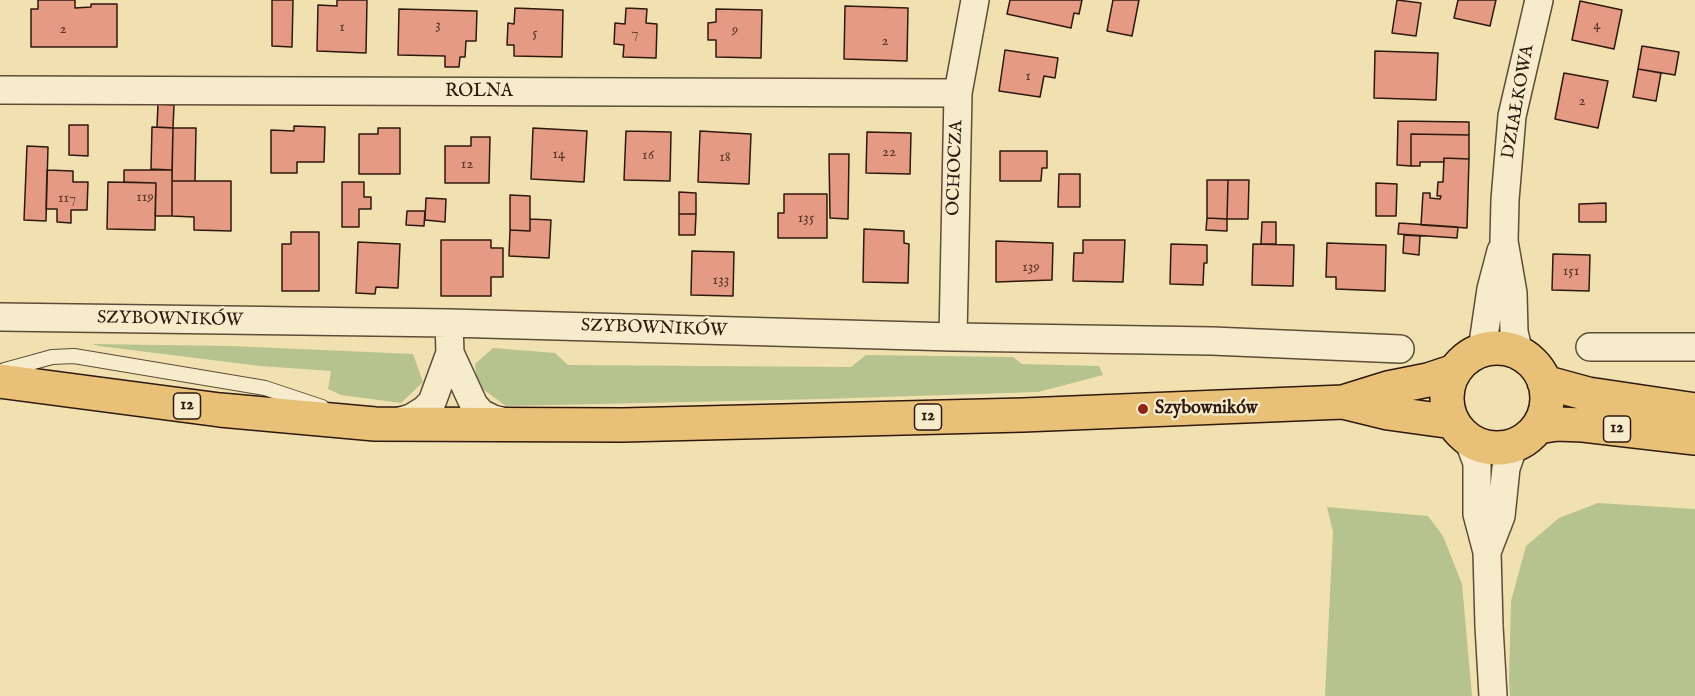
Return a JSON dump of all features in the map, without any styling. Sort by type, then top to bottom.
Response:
[{"type":"main road","points":[[1482,350],[1502,349],[1519,353],[1539,370],[1544,382],[1546,405],[1526,436]]},
{"type":"main road","name":"12","points":[[0,381],[220,410],[381,424],[623,425],[1023,415],[1342,402],[1455,371],[1465,360],[1482,350]]},
{"type":"main road","points":[[1455,371],[1447,395],[1448,408],[1460,430]]},
{"type":"main road","name":"12","points":[[1544,382],[1588,394],[1695,410]]},
{"type":"main road","name":"12","points":[[1342,402],[1460,430],[1482,446],[1497,448],[1557,424],[1695,438]]},
{"type":"street","name":"OCHOCZA","points":[[953,337],[958,93],[975,0]]},
{"type":"street","name":"DZIAŁKOWA","points":[[1519,353],[1514,332],[1513,293],[1504,242],[1505,200],[1512,116],[1539,0]]},
{"type":"street","name":"ROLNA","points":[[0,90],[958,93]]},
{"type":"street","name":"DZIAŁKOWA","points":[[1482,350],[1491,289],[1504,242]]},
{"type":"street","name":"SZYBOWNIKÓW","points":[[0,317],[449,323],[953,337],[1203,341],[1400,349]]},
{"type":"street","points":[[381,424],[411,418],[432,402],[450,353],[449,323]]},
{"type":"street","points":[[1590,347],[1695,347]]},
{"type":"street","points":[[450,353],[474,405],[481,413],[493,419],[514,424]]},
{"type":"street","points":[[1460,430],[1477,463],[1477,514],[1487,552],[1493,696]]},
{"type":"street","points":[[1487,552],[1501,516],[1506,468],[1526,436]]},
{"type":"lane","points":[[0,371],[52,357],[74,356],[266,388],[381,424]]},
{"type":"green space","points":[[91,344],[232,346],[413,354],[423,382],[401,403],[341,395],[328,389],[331,371],[260,366]]},
{"type":"green space","points":[[493,348],[555,353],[568,365],[851,367],[866,355],[1013,357],[1022,364],[1099,366],[1103,375],[1038,392],[506,406],[477,385],[475,364]]},
{"type":"green space","points":[[1598,503],[1695,509],[1695,696],[1510,696],[1511,601],[1526,546],[1559,518]]},
{"type":"green space","points":[[1327,507],[1428,516],[1443,536],[1462,584],[1472,696],[1325,696],[1333,532]]},
{"type":"building","points":[[38,0],[75,0],[75,8],[91,7],[91,4],[117,4],[117,47],[31,47],[31,9],[38,9]]},
{"type":"building","points":[[272,0],[293,0],[292,47],[272,46]]},
{"type":"building","points":[[337,0],[367,0],[366,53],[317,51],[318,5],[337,6]]},
{"type":"building","points":[[1010,0],[1082,0],[1079,14],[1074,13],[1071,28],[1007,14]]},
{"type":"building","points":[[1113,0],[1139,0],[1132,36],[1107,31]]},
{"type":"building","points":[[1397,0],[1421,3],[1416,36],[1392,33]]},
{"type":"building","points":[[1458,0],[1496,0],[1490,26],[1454,18]]},
{"type":"building","points":[[1580,1],[1622,10],[1614,49],[1572,40]]},
{"type":"building","points":[[845,6],[908,8],[907,61],[844,59]]},
{"type":"building","points":[[515,8],[563,10],[562,57],[514,56],[514,45],[507,45],[508,23],[514,24]]},
{"type":"building","points":[[626,8],[647,9],[646,23],[657,24],[656,58],[623,57],[624,45],[614,44],[615,23],[625,24]]},
{"type":"building","points":[[399,9],[477,11],[476,41],[466,41],[465,57],[460,57],[459,67],[445,67],[445,56],[398,55]]},
{"type":"building","points":[[716,9],[762,10],[761,58],[716,57],[716,40],[708,40],[708,23],[716,22]]},
{"type":"building","points":[[1642,46],[1679,52],[1675,75],[1638,69]]},
{"type":"building","points":[[1005,50],[1058,58],[1055,78],[1044,76],[1040,97],[999,91]]},
{"type":"building","points":[[1375,51],[1438,53],[1436,100],[1374,98]]},
{"type":"building","points":[[1638,69],[1661,73],[1656,101],[1633,97]]},
{"type":"building","points":[[1564,73],[1608,81],[1598,128],[1555,119]]},
{"type":"building","points":[[158,104],[174,105],[173,128],[157,127]]},
{"type":"building","points":[[1398,121],[1469,122],[1469,135],[1411,134],[1411,166],[1397,165]]},
{"type":"building","points":[[69,125],[88,125],[88,156],[69,155]]},
{"type":"building","points":[[294,126],[325,127],[324,162],[297,162],[297,173],[271,173],[271,130],[294,131]]},
{"type":"building","points":[[152,127],[173,128],[172,170],[151,169]]},
{"type":"building","points":[[173,128],[196,128],[195,181],[172,181]]},
{"type":"building","points":[[378,128],[400,128],[400,174],[359,174],[359,134],[378,134]]},
{"type":"building","points":[[533,128],[587,131],[584,182],[531,179]]},
{"type":"building","points":[[626,131],[671,132],[670,181],[624,180]]},
{"type":"building","points":[[700,131],[751,134],[749,184],[698,182]]},
{"type":"building","points":[[867,132],[911,133],[910,174],[866,173]]},
{"type":"building","points":[[1411,134],[1469,135],[1469,159],[1444,158],[1444,162],[1420,162],[1420,166],[1411,166]]},
{"type":"building","points":[[471,137],[490,137],[489,183],[445,183],[445,146],[471,146]]},
{"type":"building","points":[[27,146],[48,147],[46,221],[24,220]]},
{"type":"building","points":[[1000,151],[1047,151],[1047,168],[1042,168],[1041,181],[1000,181]]},
{"type":"building","points":[[829,154],[849,154],[848,219],[830,218]]},
{"type":"building","points":[[1444,158],[1469,159],[1467,228],[1421,225],[1423,193],[1430,193],[1430,198],[1440,199],[1441,196],[1437,196],[1438,182],[1443,182]]},
{"type":"building","points":[[47,170],[73,171],[73,182],[88,182],[87,210],[71,210],[71,223],[57,222],[57,209],[46,209]]},
{"type":"building","points":[[124,170],[172,170],[172,216],[155,216],[156,183],[124,182]]},
{"type":"building","points":[[1059,174],[1080,174],[1080,207],[1058,207]]},
{"type":"building","points":[[1207,180],[1228,180],[1227,219],[1207,218]]},
{"type":"building","points":[[1228,180],[1249,180],[1248,219],[1227,219]]},
{"type":"building","points":[[172,181],[231,181],[231,231],[194,230],[194,217],[172,216]]},
{"type":"building","points":[[108,182],[156,183],[155,230],[107,229]]},
{"type":"building","points":[[342,182],[364,182],[364,197],[371,197],[371,209],[359,209],[359,227],[342,227]]},
{"type":"building","points":[[1376,183],[1397,184],[1396,216],[1376,216]]},
{"type":"building","points":[[679,192],[696,193],[696,214],[679,214]]},
{"type":"building","points":[[784,194],[827,194],[827,238],[778,238],[778,213],[784,213]]},
{"type":"building","points":[[510,195],[530,196],[530,231],[510,230]]},
{"type":"building","points":[[426,198],[446,199],[445,222],[425,220]]},
{"type":"building","points":[[1606,203],[1606,222],[1579,222],[1579,204]]},
{"type":"building","points":[[407,211],[425,211],[424,226],[406,225]]},
{"type":"building","points":[[679,214],[696,214],[695,235],[679,235]]},
{"type":"building","points":[[1207,218],[1227,219],[1227,231],[1206,230]]},
{"type":"building","points":[[530,219],[551,220],[549,258],[509,256],[510,230],[530,231]]},
{"type":"building","points":[[1262,222],[1276,222],[1276,244],[1261,244]]},
{"type":"building","points":[[1399,223],[1458,227],[1457,238],[1398,234]]},
{"type":"building","points":[[864,229],[904,231],[904,243],[909,244],[908,283],[863,282]]},
{"type":"building","points":[[291,232],[319,232],[319,291],[282,291],[282,244],[291,244]]},
{"type":"building","points":[[1404,235],[1420,236],[1419,255],[1403,253]]},
{"type":"building","points":[[441,240],[491,240],[491,248],[503,248],[503,277],[491,277],[491,296],[441,296]]},
{"type":"building","points":[[1083,240],[1125,240],[1123,282],[1073,281],[1074,253],[1083,253]]},
{"type":"building","points":[[996,241],[1053,243],[1052,280],[996,282]]},
{"type":"building","points":[[358,242],[400,244],[398,288],[376,287],[375,294],[356,293]]},
{"type":"building","points":[[1327,243],[1386,245],[1385,291],[1336,289],[1336,277],[1326,277]]},
{"type":"building","points":[[1171,244],[1207,245],[1203,285],[1170,284]]},
{"type":"building","points":[[1253,244],[1294,245],[1293,286],[1252,285]]},
{"type":"building","points":[[692,251],[734,252],[733,296],[691,295]]},
{"type":"building","points":[[1553,254],[1590,255],[1589,291],[1552,290]]},
{"type":"place","name":"Szybowników","points":[[1143,409]]}]
